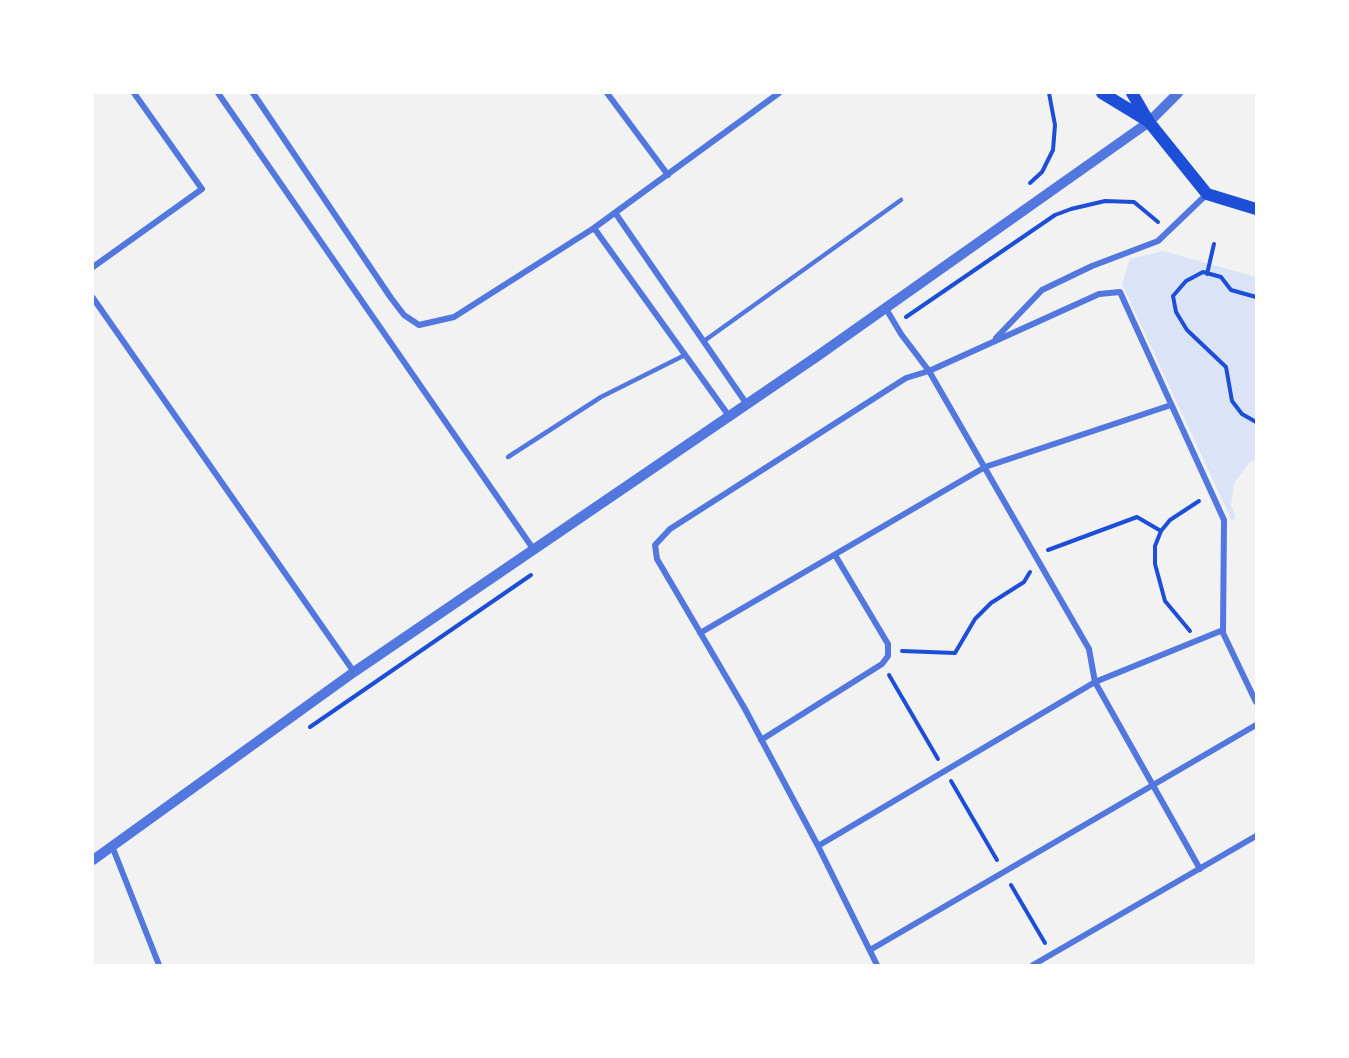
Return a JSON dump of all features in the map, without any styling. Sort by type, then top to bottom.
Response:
[{"type":"main road","points":[[1102,93],[1149,122]]},
{"type":"main road","points":[[1132,93],[1149,122],[1207,194],[1256,209]]},
{"type":"street","points":[[93,267],[202,189],[134,93]]},
{"type":"street","points":[[218,93],[534,550]]},
{"type":"street","points":[[253,93],[391,298],[404,315],[419,325],[454,317],[616,214],[780,93]]},
{"type":"street","points":[[607,93],[668,175]]},
{"type":"street","points":[[93,860],[354,672],[729,416],[1149,122],[1178,93]]},
{"type":"street","points":[[993,341],[1042,290],[1092,266],[1158,241],[1207,194]]},
{"type":"street","points":[[616,214],[746,403]]},
{"type":"street","points":[[594,228],[729,416]]},
{"type":"street","points":[[877,965],[819,846],[657,560],[655,545],[670,529],[906,378],[929,371],[1099,294],[1120,292],[1224,520],[1223,630],[1256,702]]},
{"type":"street","points":[[93,298],[354,672]]},
{"type":"street","points":[[885,306],[929,371],[1089,649],[1095,682],[1200,869]]},
{"type":"street","points":[[700,633],[985,468],[1172,405]]},
{"type":"street","points":[[761,740],[882,664],[888,656],[888,644],[835,555]]},
{"type":"street","points":[[819,846],[1095,682],[1223,630]]},
{"type":"street","points":[[870,950],[1256,724]]},
{"type":"street","points":[[1034,965],[1256,836]]},
{"type":"street","points":[[112,846],[159,965]]},
{"type":"lane","points":[[704,341],[901,200]]},
{"type":"lane","points":[[508,457],[601,397],[685,355]]},
{"type":"path","points":[[1025,187],[1042,172],[1053,150],[1055,125],[1049,93]]},
{"type":"path","points":[[896,324],[1055,215],[1071,209],[1105,201],[1134,202],[1161,225],[1174,228]]},
{"type":"path","points":[[1207,274],[1214,244]]},
{"type":"path","points":[[1256,297],[1231,290],[1221,277],[1203,272],[1186,281],[1173,296],[1176,312],[1187,330],[1226,367],[1232,401],[1242,414],[1256,422]]},
{"type":"path","points":[[1198,640],[1165,601],[1155,564],[1155,546],[1161,531],[1170,520],[1211,493]]},
{"type":"path","points":[[888,650],[955,653],[975,619],[991,603],[1024,582],[1045,552],[1137,517],[1161,531]]},
{"type":"path","points":[[305,731],[532,574]]},
{"type":"path","points":[[882,664],[1052,955]]},
{"type":"shaded area","points":[[1163,251],[1256,277],[1256,459],[1249,463],[1234,483],[1231,505],[1236,518],[1232,521],[1122,284],[1130,259]]}]
